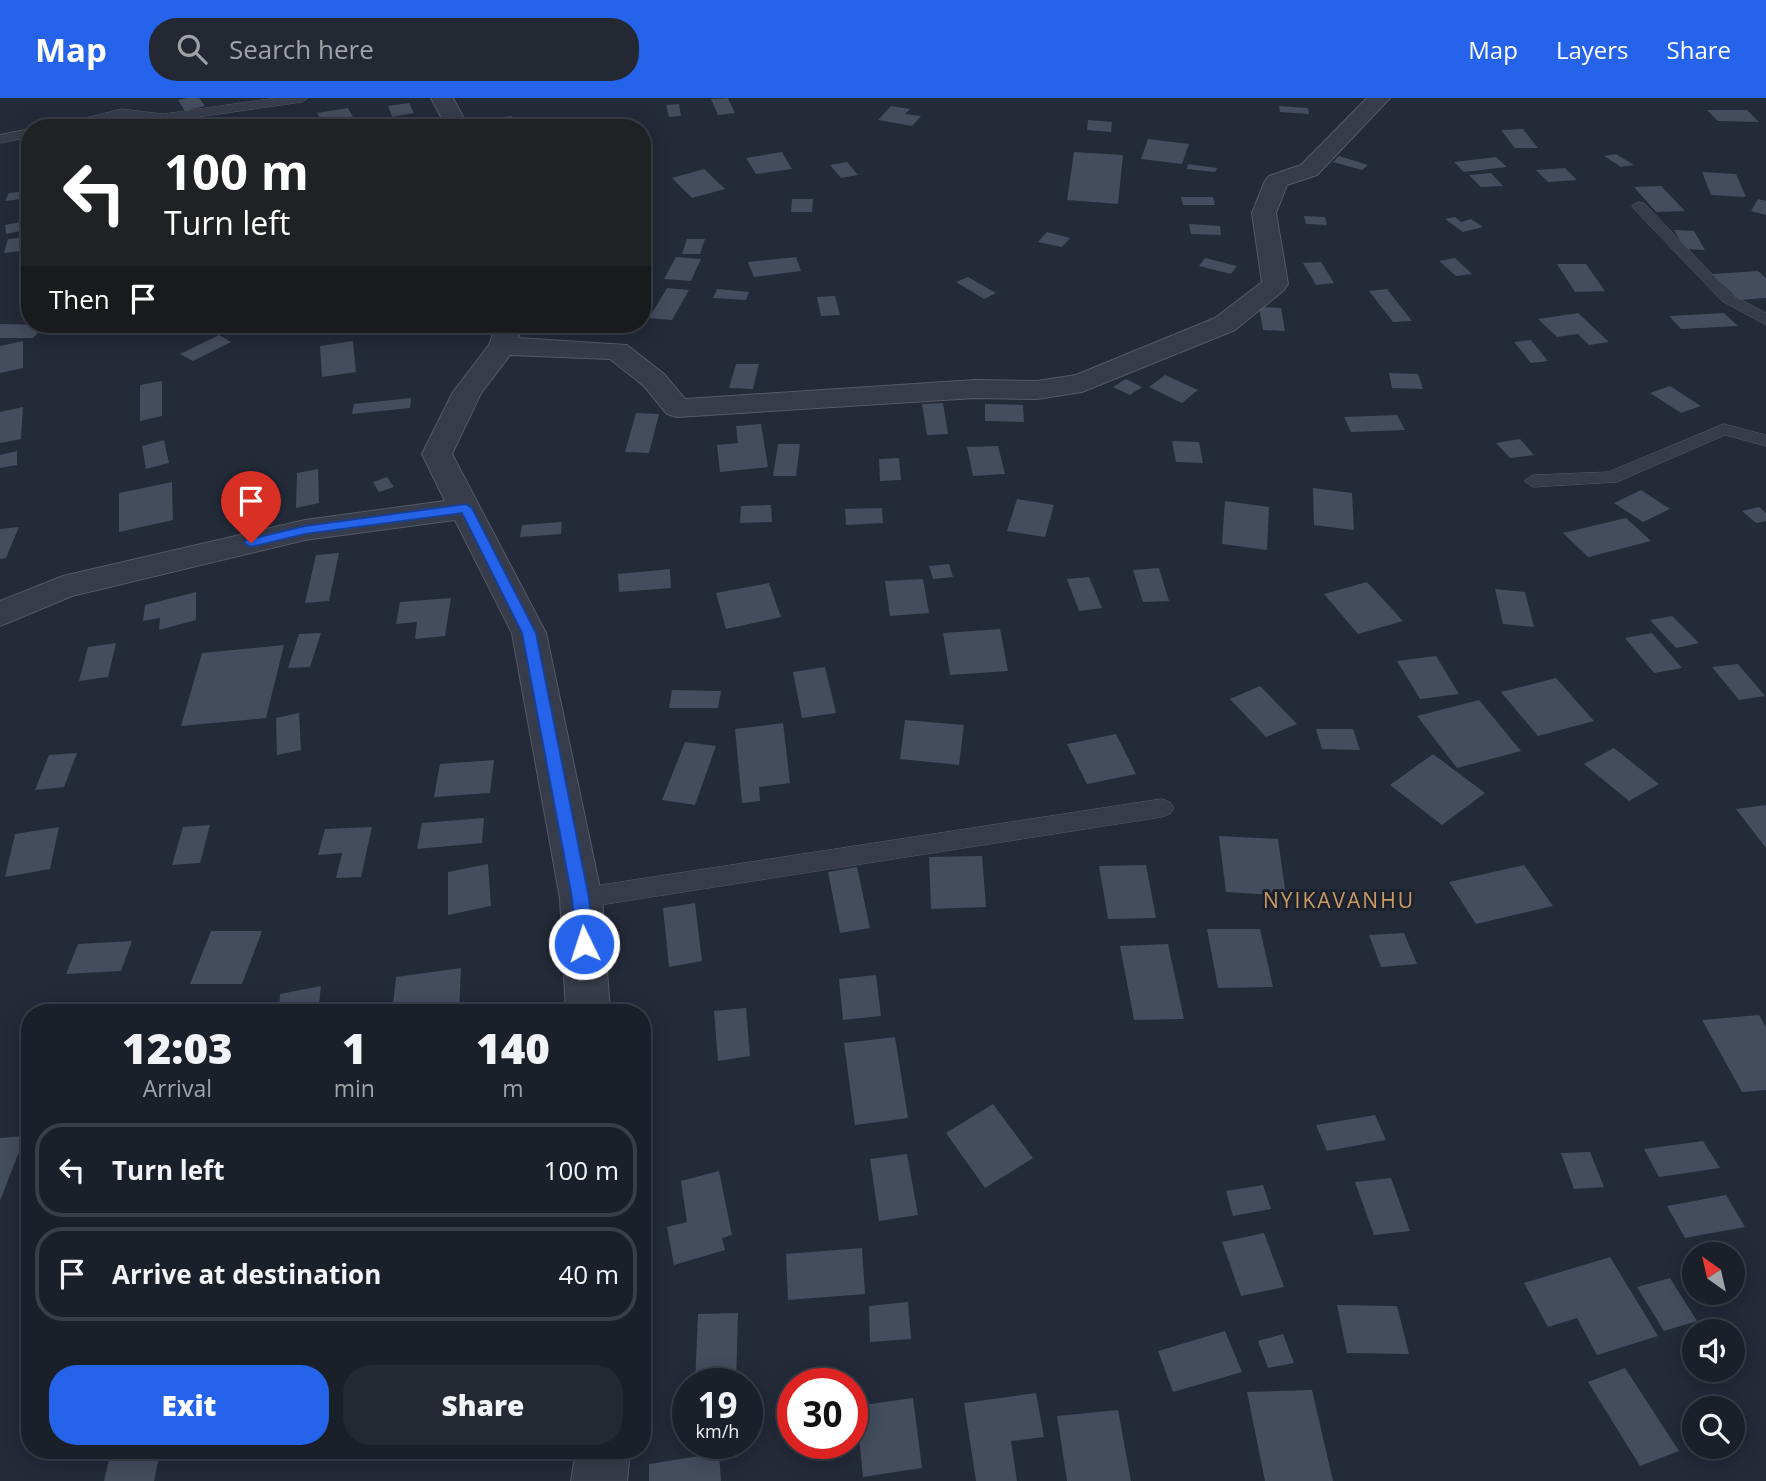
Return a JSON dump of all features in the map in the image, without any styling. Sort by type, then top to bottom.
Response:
[{"type":"street","points":[[442,98],[453,119]]},
{"type":"street","points":[[587,1004],[581,898],[529,633],[438,454],[467,392],[506,335],[617,351],[654,380],[677,408],[975,389],[1037,390],[1082,383],[1226,324],[1275,284],[1264,213],[1277,181],[1308,170],[1379,98]]},
{"type":"street","points":[[0,614],[63,587],[305,530],[466,508]]},
{"type":"street","points":[[599,1481],[602,1459]]},
{"type":"lane","points":[[83,119],[116,109],[163,118],[302,98]]},
{"type":"lane","points":[[0,139],[21,135]]},
{"type":"lane","points":[[1639,206],[1727,298],[1766,320]]},
{"type":"lane","points":[[1533,481],[1611,478],[1724,429],[1766,441]]},
{"type":"lane","points":[[581,898],[1162,808]]},
{"type":"building","points":[[199,98],[205,106],[185,111],[178,100]]},
{"type":"building","points":[[728,98],[735,113],[718,115],[711,99]]},
{"type":"building","points":[[409,103],[414,113],[392,117],[388,106]]},
{"type":"building","points":[[679,104],[681,116],[669,117],[666,105]]},
{"type":"building","points":[[891,106],[910,109],[905,114],[921,116],[912,126],[878,120]]},
{"type":"building","points":[[1279,106],[1308,108],[1309,114],[1280,112]]},
{"type":"building","points":[[348,108],[353,117],[320,119],[317,113]]},
{"type":"building","points":[[1707,110],[1747,110],[1759,122],[1718,121]]},
{"type":"building","points":[[512,116],[513,119],[492,119]]},
{"type":"building","points":[[1088,120],[1112,122],[1111,132],[1087,130]]},
{"type":"building","points":[[1523,129],[1538,148],[1515,148],[1501,130]]},
{"type":"building","points":[[1148,139],[1189,144],[1182,164],[1141,159]]},
{"type":"building","points":[[782,152],[792,169],[756,174],[746,158]]},
{"type":"building","points":[[1074,152],[1123,155],[1118,204],[1067,200]]},
{"type":"building","points":[[1616,154],[1634,165],[1621,167],[1604,156]]},
{"type":"building","points":[[1339,156],[1368,165],[1362,170],[1333,162]]},
{"type":"building","points":[[1496,157],[1507,167],[1464,172],[1454,162]]},
{"type":"building","points":[[847,162],[858,175],[841,178],[830,165]]},
{"type":"building","points":[[1188,164],[1217,168],[1215,172],[1187,169]]},
{"type":"building","points":[[1565,168],[1577,180],[1548,182],[1536,170]]},
{"type":"building","points":[[704,169],[725,189],[692,198],[672,178]]},
{"type":"building","points":[[1702,172],[1736,174],[1746,197],[1711,195]]},
{"type":"building","points":[[1491,173],[1503,186],[1481,187],[1469,175]]},
{"type":"building","points":[[1661,186],[1685,211],[1656,212],[1634,187]]},
{"type":"building","points":[[21,192],[21,199],[5,201],[9,193]]},
{"type":"building","points":[[1181,197],[1213,197],[1215,205],[1183,205]]},
{"type":"building","points":[[792,199],[813,199],[812,212],[791,212]]},
{"type":"building","points":[[1758,199],[1766,201],[1766,215],[1751,211]]},
{"type":"building","points":[[1304,216],[1325,217],[1327,225],[1306,224]]},
{"type":"building","points":[[1455,217],[1461,222],[1471,219],[1483,227],[1463,232],[1445,219]]},
{"type":"building","points":[[21,222],[21,231],[6,234],[5,225]]},
{"type":"building","points":[[1189,224],[1220,226],[1221,235],[1191,234]]},
{"type":"building","points":[[1674,230],[1694,231],[1705,250],[1685,249]]},
{"type":"building","points":[[1047,232],[1070,238],[1062,247],[1038,242]]},
{"type":"building","points":[[21,238],[21,251],[4,253],[8,239]]},
{"type":"building","points":[[687,239],[705,239],[700,254],[682,254]]},
{"type":"building","points":[[676,257],[701,259],[691,281],[664,279]]},
{"type":"building","points":[[796,257],[801,271],[754,277],[748,262]]},
{"type":"building","points":[[1205,258],[1237,266],[1231,274],[1199,266]]},
{"type":"building","points":[[1455,258],[1472,274],[1456,276],[1439,261]]},
{"type":"building","points":[[1321,262],[1334,283],[1316,285],[1303,263]]},
{"type":"building","points":[[1557,264],[1586,264],[1605,291],[1575,292]]},
{"type":"building","points":[[1758,271],[1766,278],[1766,298],[1739,300],[1712,274]]},
{"type":"building","points":[[968,277],[996,293],[984,299],[956,282]]},
{"type":"building","points":[[667,288],[689,290],[672,320],[651,318]]},
{"type":"building","points":[[717,289],[749,292],[746,300],[713,298]]},
{"type":"building","points":[[1387,289],[1412,321],[1393,322],[1369,291]]},
{"type":"building","points":[[835,296],[840,315],[821,316],[817,297]]},
{"type":"building","points":[[1259,307],[1281,308],[1285,331],[1263,330]]},
{"type":"building","points":[[1578,313],[1609,342],[1589,345],[1578,334],[1557,337],[1538,319]]},
{"type":"building","points":[[1724,313],[1738,326],[1681,329],[1669,316]]},
{"type":"building","points":[[0,324],[21,324],[21,333],[38,333],[33,338],[0,338]]},
{"type":"building","points":[[219,335],[231,342],[193,361],[180,354]]},
{"type":"building","points":[[1531,340],[1548,361],[1531,363],[1514,342]]},
{"type":"building","points":[[23,341],[23,368],[0,373],[0,346]]},
{"type":"building","points":[[353,341],[356,372],[322,377],[320,346]]},
{"type":"building","points":[[736,364],[759,364],[753,389],[729,388]]},
{"type":"building","points":[[1389,373],[1418,374],[1423,389],[1392,388]]},
{"type":"building","points":[[1165,375],[1198,390],[1182,403],[1149,387]]},
{"type":"building","points":[[1126,379],[1142,387],[1130,395],[1113,387]]},
{"type":"building","points":[[162,381],[162,416],[140,421],[140,385]]},
{"type":"building","points":[[1670,386],[1701,406],[1681,413],[1650,393]]},
{"type":"building","points":[[411,398],[410,408],[352,414],[354,404]]},
{"type":"building","points":[[943,403],[948,434],[927,435],[922,404]]},
{"type":"building","points":[[985,404],[1023,405],[1024,422],[985,421]]},
{"type":"building","points":[[23,407],[21,439],[0,443],[0,412]]},
{"type":"building","points":[[636,413],[659,414],[649,453],[625,452]]},
{"type":"building","points":[[1397,415],[1405,430],[1351,432],[1344,417]]},
{"type":"building","points":[[761,424],[768,467],[720,472],[717,445],[738,443],[736,426]]},
{"type":"building","points":[[1520,439],[1534,455],[1510,458],[1496,443]]},
{"type":"building","points":[[164,440],[169,463],[146,469],[142,446]]},
{"type":"building","points":[[1172,441],[1199,442],[1203,463],[1176,462]]},
{"type":"building","points":[[778,444],[800,444],[796,476],[773,476]]},
{"type":"building","points":[[998,446],[1005,474],[973,476],[967,447]]},
{"type":"building","points":[[17,451],[17,465],[0,468],[0,455]]},
{"type":"building","points":[[899,458],[901,480],[880,481],[879,459]]},
{"type":"building","points":[[318,469],[319,503],[296,508],[297,473]]},
{"type":"building","points":[[387,477],[394,487],[379,492],[373,482]]},
{"type":"building","points":[[172,482],[173,520],[119,532],[119,493]]},
{"type":"building","points":[[1313,488],[1352,493],[1354,530],[1314,525]]},
{"type":"building","points":[[1641,490],[1670,509],[1643,522],[1614,503]]},
{"type":"building","points":[[1017,499],[1054,505],[1045,537],[1007,531]]},
{"type":"building","points":[[1225,501],[1269,507],[1267,550],[1222,544]]},
{"type":"building","points":[[771,505],[772,522],[740,523],[741,506]]},
{"type":"building","points":[[1759,507],[1766,513],[1766,521],[1756,523],[1742,511]]},
{"type":"building","points":[[882,508],[883,523],[846,525],[845,509]]},
{"type":"building","points":[[1626,518],[1651,541],[1588,557],[1563,533]]},
{"type":"building","points":[[562,522],[561,534],[520,537],[522,525]]},
{"type":"building","points":[[19,527],[6,558],[0,559],[0,529]]},
{"type":"building","points":[[339,553],[329,601],[305,603],[316,555]]},
{"type":"building","points":[[949,564],[953,577],[933,579],[929,566]]},
{"type":"building","points":[[1159,568],[1169,601],[1143,602],[1133,570]]},
{"type":"building","points":[[670,569],[671,588],[619,592],[618,574]]},
{"type":"building","points":[[1089,577],[1102,608],[1079,611],[1067,579]]},
{"type":"building","points":[[923,579],[929,613],[890,616],[885,581]]},
{"type":"building","points":[[1367,582],[1403,621],[1358,634],[1324,594]]},
{"type":"building","points":[[769,583],[781,617],[726,629],[716,593]]},
{"type":"building","points":[[1495,589],[1525,592],[1534,627],[1503,624]]},
{"type":"building","points":[[196,592],[196,620],[159,630],[160,618],[143,621],[145,605]]},
{"type":"building","points":[[451,598],[445,636],[415,639],[417,622],[396,624],[400,602]]},
{"type":"building","points":[[1672,616],[1699,643],[1676,648],[1650,620]]},
{"type":"building","points":[[1000,629],[1008,671],[950,675],[943,633]]},
{"type":"building","points":[[321,633],[310,667],[288,668],[299,634]]},
{"type":"building","points":[[1652,633],[1682,668],[1654,673],[1625,638]]},
{"type":"building","points":[[116,643],[108,677],[79,681],[88,647]]},
{"type":"building","points":[[284,645],[266,718],[181,726],[202,653]]},
{"type":"building","points":[[1436,656],[1459,694],[1420,699],[1397,661]]},
{"type":"building","points":[[1738,664],[1765,696],[1739,700],[1712,667]]},
{"type":"building","points":[[825,667],[836,713],[802,718],[793,672]]},
{"type":"building","points":[[1556,678],[1594,721],[1538,736],[1501,692]]},
{"type":"building","points":[[1260,686],[1297,724],[1266,737],[1230,699]]},
{"type":"building","points":[[672,690],[721,691],[718,708],[669,708]]},
{"type":"building","points":[[1479,700],[1521,751],[1457,768],[1417,716]]},
{"type":"building","points":[[299,713],[301,750],[277,755],[276,718]]},
{"type":"building","points":[[905,720],[964,725],[959,765],[900,759]]},
{"type":"building","points":[[783,723],[790,783],[759,787],[760,801],[742,803],[735,729]]},
{"type":"building","points":[[1316,729],[1353,729],[1360,750],[1322,749]]},
{"type":"building","points":[[1116,734],[1136,774],[1087,784],[1067,744]]},
{"type":"building","points":[[685,742],[716,746],[695,805],[662,800]]},
{"type":"building","points":[[1614,748],[1659,784],[1629,801],[1584,764]]},
{"type":"building","points":[[77,753],[64,787],[35,790],[49,755]]},
{"type":"building","points":[[1433,754],[1485,793],[1442,825],[1390,785]]},
{"type":"building","points":[[494,760],[490,793],[434,797],[440,764]]},
{"type":"building","points":[[1766,805],[1766,848],[1736,809]]},
{"type":"building","points":[[484,818],[482,843],[417,849],[422,823]]},
{"type":"building","points":[[210,825],[200,863],[172,865],[183,827]]},
{"type":"building","points":[[59,827],[50,869],[5,877],[15,834]]},
{"type":"building","points":[[372,827],[361,877],[336,878],[342,853],[318,855],[325,829]]},
{"type":"building","points":[[1219,836],[1278,839],[1286,896],[1226,892]]},
{"type":"building","points":[[982,856],[986,907],[931,909],[929,857]]},
{"type":"building","points":[[488,864],[491,906],[448,915],[448,872]]},
{"type":"building","points":[[1146,865],[1156,918],[1108,919],[1099,866]]},
{"type":"building","points":[[1524,865],[1553,906],[1476,924],[1449,882]]},
{"type":"building","points":[[857,867],[870,928],[840,933],[828,872]]},
{"type":"building","points":[[695,903],[702,961],[669,967],[663,908]]},
{"type":"building","points":[[1207,929],[1260,929],[1273,987],[1218,988]]},
{"type":"building","points":[[211,931],[262,931],[242,984],[190,984]]},
{"type":"building","points":[[1404,933],[1417,964],[1381,967],[1369,935]]},
{"type":"building","points":[[132,941],[121,971],[66,974],[78,944]]},
{"type":"building","points":[[1168,944],[1184,1019],[1134,1020],[1120,946]]},
{"type":"building","points":[[461,968],[459,1004],[393,1004],[396,977]]},
{"type":"building","points":[[876,975],[881,1016],[843,1020],[839,979]]},
{"type":"building","points":[[321,986],[319,1004],[279,1004],[280,994]]},
{"type":"building","points":[[746,1008],[750,1056],[718,1061],[714,1011]]},
{"type":"building","points":[[1759,1015],[1766,1027],[1766,1090],[1742,1092],[1702,1020]]},
{"type":"building","points":[[895,1037],[908,1118],[855,1125],[844,1043]]},
{"type":"building","points":[[993,1104],[1033,1158],[985,1188],[946,1133]]},
{"type":"building","points":[[1375,1115],[1386,1140],[1327,1151],[1316,1125]]},
{"type":"building","points":[[21,1136],[21,1146],[0,1201],[0,1138]]},
{"type":"building","points":[[1703,1141],[1720,1168],[1659,1177],[1644,1149]]},
{"type":"building","points":[[1590,1152],[1604,1187],[1574,1189],[1561,1153]]},
{"type":"building","points":[[907,1154],[918,1215],[879,1221],[870,1159]]},
{"type":"building","points":[[719,1171],[732,1235],[722,1238],[725,1250],[674,1265],[667,1227],[687,1222],[681,1181]]},
{"type":"building","points":[[1391,1178],[1410,1231],[1374,1235],[1355,1182]]},
{"type":"building","points":[[1263,1185],[1271,1209],[1233,1216],[1226,1191]]},
{"type":"building","points":[[1726,1195],[1745,1227],[1685,1238],[1667,1206]]},
{"type":"building","points":[[1264,1233],[1284,1287],[1241,1296],[1222,1242]]},
{"type":"building","points":[[862,1248],[865,1294],[788,1300],[786,1254]]},
{"type":"building","points":[[1610,1257],[1658,1336],[1597,1355],[1577,1318],[1548,1327],[1524,1283]]},
{"type":"building","points":[[1670,1278],[1682,1297],[1682,1306],[1688,1306],[1696,1319],[1682,1319],[1682,1326],[1664,1331],[1637,1287]]},
{"type":"building","points":[[908,1302],[911,1339],[870,1342],[869,1306]]},
{"type":"building","points":[[1337,1305],[1397,1306],[1409,1354],[1347,1353]]},
{"type":"building","points":[[738,1313],[736,1368],[696,1368],[698,1314]]},
{"type":"building","points":[[1225,1331],[1242,1372],[1173,1392],[1158,1351]]},
{"type":"building","points":[[1283,1334],[1294,1363],[1268,1368],[1258,1341]]},
{"type":"building","points":[[1625,1368],[1679,1451],[1640,1466],[1588,1382]]},
{"type":"building","points":[[1312,1390],[1333,1481],[1265,1481],[1247,1392]]},
{"type":"building","points":[[1036,1393],[1044,1437],[1011,1441],[1017,1481],[976,1481],[964,1403]]},
{"type":"building","points":[[913,1398],[922,1468],[863,1477],[861,1459],[868,1459],[868,1404]]},
{"type":"building","points":[[1118,1410],[1131,1481],[1067,1481],[1057,1416]]},
{"type":"building","points":[[109,1459],[158,1459],[154,1481],[104,1481]]},
{"type":"building","points":[[681,1459],[719,1459],[721,1481],[649,1481],[649,1464]]},
{"type":"district","name":"NYIKAVANHU","points":[[1339,900]]},
{"type":"route","points":[[251,543],[305,530],[466,508],[529,633],[581,898],[584,944]]}]
